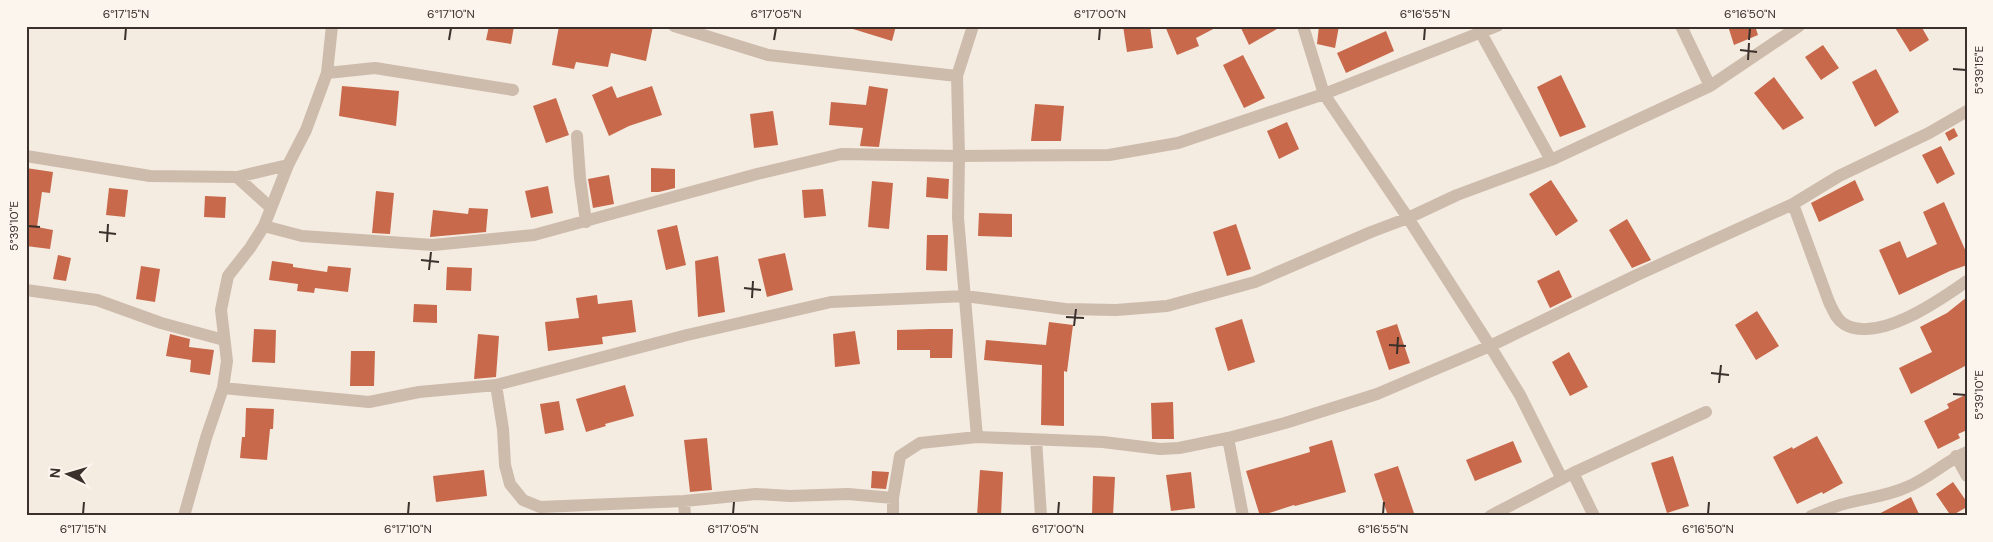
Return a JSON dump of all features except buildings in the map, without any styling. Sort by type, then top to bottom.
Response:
[{"type":"street","points":[[184,516],[206,438],[223,388],[226,361],[221,310],[228,276],[264,226],[288,164],[306,130],[327,73],[332,26]]},
{"type":"street","points":[[674,26],[768,56],[957,76]]},
{"type":"street","points":[[973,26],[957,76],[960,156],[958,218],[977,437]]},
{"type":"street","points":[[1303,26],[1324,94],[1408,218],[1490,346],[1567,476],[1594,516]]},
{"type":"street","points":[[264,226],[302,236],[433,245],[534,235],[841,154],[960,156],[1119,154],[1178,143],[1324,94],[1496,26]]},
{"type":"street","points":[[1681,26],[1710,86]]},
{"type":"street","points":[[223,388],[368,402],[419,392],[496,385],[687,335],[831,302],[965,296],[1065,309],[1116,310],[1167,306],[1255,282],[1408,218],[1457,195],[1550,160],[1710,86],[1799,26]]},
{"type":"street","points":[[1481,33],[1550,160]]},
{"type":"street","points":[[327,73],[375,68],[513,90]]},
{"type":"street","points":[[893,516],[893,498],[900,456],[920,443],[977,437],[1103,442],[1160,449],[1179,448],[1228,438],[1285,423],[1377,394],[1490,346],[1637,275],[1793,204],[1839,176],[1929,133],[1967,111]]},
{"type":"street","points":[[577,136],[586,222]]},
{"type":"street","points":[[26,156],[150,176],[237,177],[288,164]]},
{"type":"street","points":[[237,177],[271,208]]},
{"type":"street","points":[[1793,204],[1829,302],[1836,317],[1845,324],[1860,329],[1893,324],[1924,309],[1967,281]]},
{"type":"street","points":[[26,290],[97,300],[161,323],[224,340]]},
{"type":"street","points":[[496,385],[504,429],[505,465],[510,484],[523,500],[540,507],[684,501],[756,494],[790,496],[848,494],[893,498]]},
{"type":"street","points":[[1490,516],[1567,476],[1706,412]]},
{"type":"street","points":[[1228,438],[1243,516]]},
{"type":"street","points":[[1036,440],[1041,516]]},
{"type":"street","points":[[1812,516],[1841,504],[1907,488],[1961,454],[1967,476]]},
{"type":"street","points":[[684,501],[685,516]]}]
